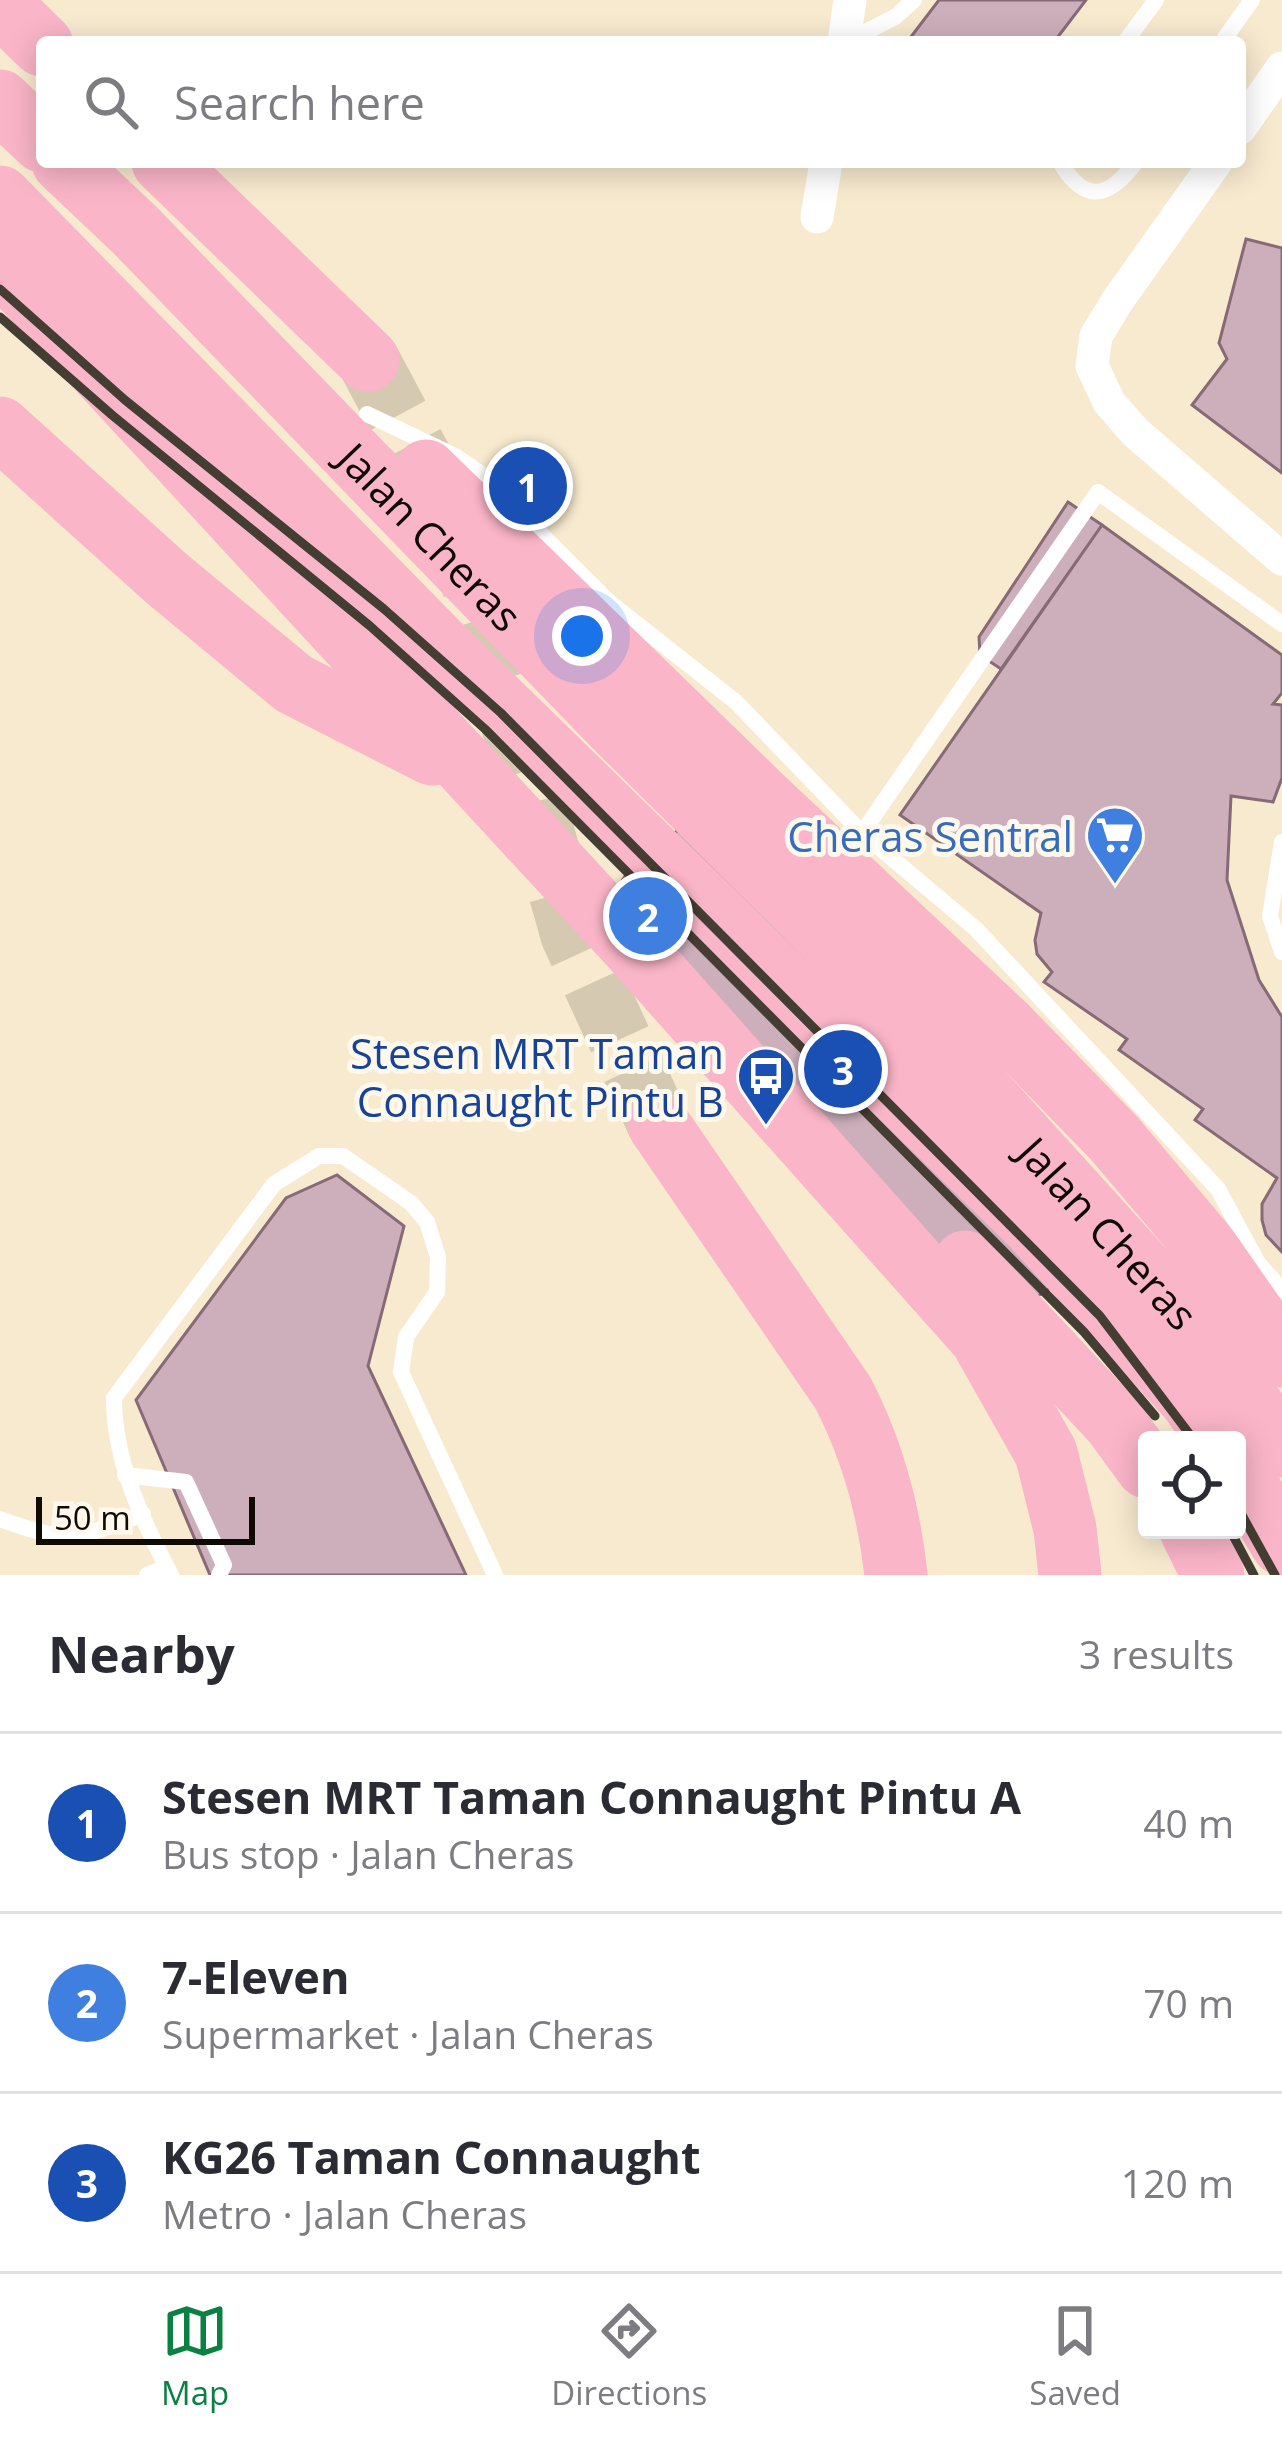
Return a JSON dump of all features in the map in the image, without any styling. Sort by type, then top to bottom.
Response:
[{"type":"highway","points":[[0,4],[36,39]]},
{"type":"highway","points":[[0,101],[36,136]]},
{"type":"highway","name":"Jalan Cheras","points":[[70,168],[614,724],[957,1065],[1184,1315],[1282,1446]]},
{"type":"highway","points":[[168,168],[368,387],[762,798],[954,965],[1114,1138],[1212,1218],[1282,1356]]},
{"type":"highway","name":"Jalan Cheras","points":[[0,197],[442,648],[1033,1225],[1191,1400],[1213,1431]]},
{"type":"highway","points":[[135,230],[220,279],[368,387]]},
{"type":"highway","points":[[0,262],[640,955],[981,1338],[1046,1453],[1065,1529],[1070,1575]]},
{"type":"highway","points":[[0,428],[166,578],[295,684],[471,773]]},
{"type":"highway","points":[[640,955],[736,1016],[1114,1422],[1138,1455]]},
{"type":"highway","points":[[658,1125],[843,1393],[883,1489],[896,1575]]},
{"type":"highway","points":[[1246,1483],[1282,1544]]},
{"type":"highway","points":[[1195,1539],[1213,1575]]},
{"type":"street","points":[[846,36],[850,0]]},
{"type":"street","points":[[1246,119],[1282,68]]},
{"type":"street","points":[[818,217],[825,168]]},
{"type":"street","points":[[1212,168],[1096,336],[1092,366],[1109,402],[1136,432],[1282,559]]},
{"type":"lane","points":[[857,36],[895,17],[914,0]]},
{"type":"lane","points":[[1129,36],[1156,0]]},
{"type":"lane","points":[[1226,36],[1252,0]]},
{"type":"lane","points":[[1064,168],[1074,186],[1094,193],[1114,187],[1131,168]]},
{"type":"lane","points":[[368,387],[481,474],[695,690]]},
{"type":"lane","points":[[862,832],[1097,493],[1282,624]]},
{"type":"lane","points":[[609,602],[736,702],[862,832],[976,929],[1035,992],[1212,1218],[1282,1290]]},
{"type":"lane","points":[[717,726],[762,798]]},
{"type":"lane","points":[[1282,842],[1270,916],[1282,952]]},
{"type":"lane","points":[[994,978],[1035,992]]},
{"type":"lane","points":[[147,1575],[169,1571],[125,1475],[114,1425],[114,1397],[274,1184],[319,1156],[343,1156],[411,1203],[428,1222],[438,1257],[436,1292],[406,1336],[401,1372],[495,1575]]},
{"type":"lane","points":[[125,1475],[186,1482],[224,1564],[219,1575]]},
{"type":"lane","points":[[0,1519],[46,1536],[80,1538],[143,1514]]},
{"type":"building","points":[[939,0],[1086,0],[1059,36],[912,36]]},
{"type":"building","points":[[1246,239],[1282,248],[1282,473],[1192,405],[1227,359],[1219,343]]},
{"type":"building","points":[[1068,502],[1102,525],[1001,669],[980,655],[979,637]]},
{"type":"building","name":"Cheras Sentral","points":[[1102,525],[1282,655],[1282,693],[1273,704],[1282,705],[1282,778],[1273,802],[1231,796],[1227,880],[1259,980],[1282,1017],[1282,1252],[1266,1235],[1262,1220],[1262,1204],[1277,1178],[1195,1120],[1203,1109],[1119,1050],[1127,1039],[1044,982],[1052,972],[1037,954],[1041,913],[900,815]]},
{"type":"building","points":[[704,812],[1096,1212],[1048,1290],[981,1329],[592,925],[636,860]]},
{"type":"building","points":[[337,1175],[404,1226],[368,1366],[466,1575],[210,1575],[136,1400],[286,1198]]},
{"type":"tunnel","points":[[368,360],[456,525],[572,935],[659,1125]]},
{"type":"railway","points":[[0,289],[125,400],[384,609],[501,713],[1100,1316],[1187,1431]]},
{"type":"railway","points":[[0,317],[370,626],[485,729],[1084,1332],[1155,1416]]},
{"type":"railway","points":[[1246,1522],[1275,1575]]},
{"type":"railway","points":[[1235,1539],[1254,1575]]},
{"type":"place","name":"Stesen MRT Taman Connaught Pintu A","points":[[528,486]]},
{"type":"place","name":"Cheras Sentral","points":[[1115,886]]},
{"type":"place","name":"7-Eleven","points":[[648,916]]},
{"type":"place","name":"KG26 Taman Connaught","points":[[843,1069]]},
{"type":"place","name":"Stesen MRT Taman Connaught Pintu B","points":[[766,1127]]}]
